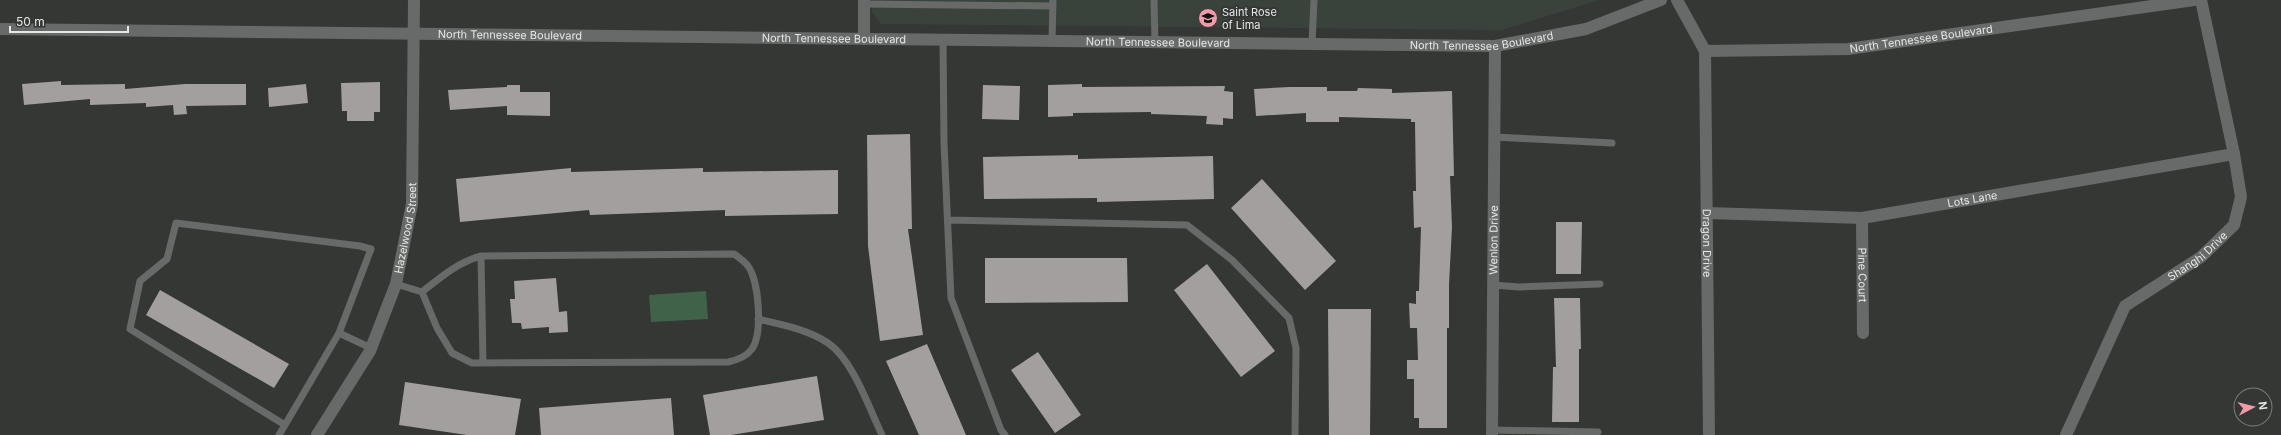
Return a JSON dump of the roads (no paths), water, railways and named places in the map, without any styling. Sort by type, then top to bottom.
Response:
[{"type":"street","name":"Hazelwood Street","points":[[321,434],[372,348],[396,284],[412,204],[414,0]]},
{"type":"street","name":"North Tennessee Boulevard","points":[[0,29],[1495,46],[1586,30],[1661,0]]},
{"type":"street","points":[[1677,0],[1705,51]]},
{"type":"street","name":"North Tennessee Boulevard","points":[[1705,51],[1848,49],[2194,0]]},
{"type":"street","name":"Shanghi Drive","points":[[2066,435],[2125,306],[2201,257],[2234,225],[2241,197],[2234,154],[2201,0]]},
{"type":"street","points":[[864,2],[864,39]]},
{"type":"street","name":"Wenlon Drive","points":[[1492,432],[1495,46]]},
{"type":"street","name":"Dragon Drive","points":[[1705,51],[1708,435]]},
{"type":"street","name":"Lots Lane","points":[[1707,212],[1862,218],[2234,154]]},
{"type":"street","name":"Pine Court","points":[[1862,218],[1863,333]]},
{"type":"lane","points":[[1154,0],[1155,43]]},
{"type":"lane","points":[[1312,44],[1314,0]]},
{"type":"lane","points":[[864,2],[1053,3],[1052,41]]},
{"type":"lane","points":[[943,40],[951,298],[1001,430],[1005,435]]},
{"type":"lane","points":[[1494,137],[1612,143]]},
{"type":"lane","points":[[948,220],[1187,225],[1232,260],[1289,318],[1296,348],[1295,435]]},
{"type":"lane","points":[[279,435],[285,425],[339,333],[371,249],[360,246],[176,223],[167,259],[140,281],[130,329],[285,425]]},
{"type":"lane","points":[[734,254],[749,267],[755,285],[758,319],[757,334],[752,348],[741,359],[728,362],[472,363],[452,354],[437,328],[422,292],[449,271],[468,259],[482,256],[734,254]]},
{"type":"lane","points":[[482,256],[483,364]]},
{"type":"lane","points":[[396,284],[422,292]]},
{"type":"lane","points":[[1493,285],[1519,287],[1538,285],[1600,284]]},
{"type":"lane","points":[[758,319],[802,330],[829,344],[849,366],[882,435]]},
{"type":"lane","points":[[339,333],[372,348]]},
{"type":"lane","points":[[1492,432],[1598,432]]},
{"type":"place","name":"Saint Rose of Lima","points":[[1208,18]]}]
